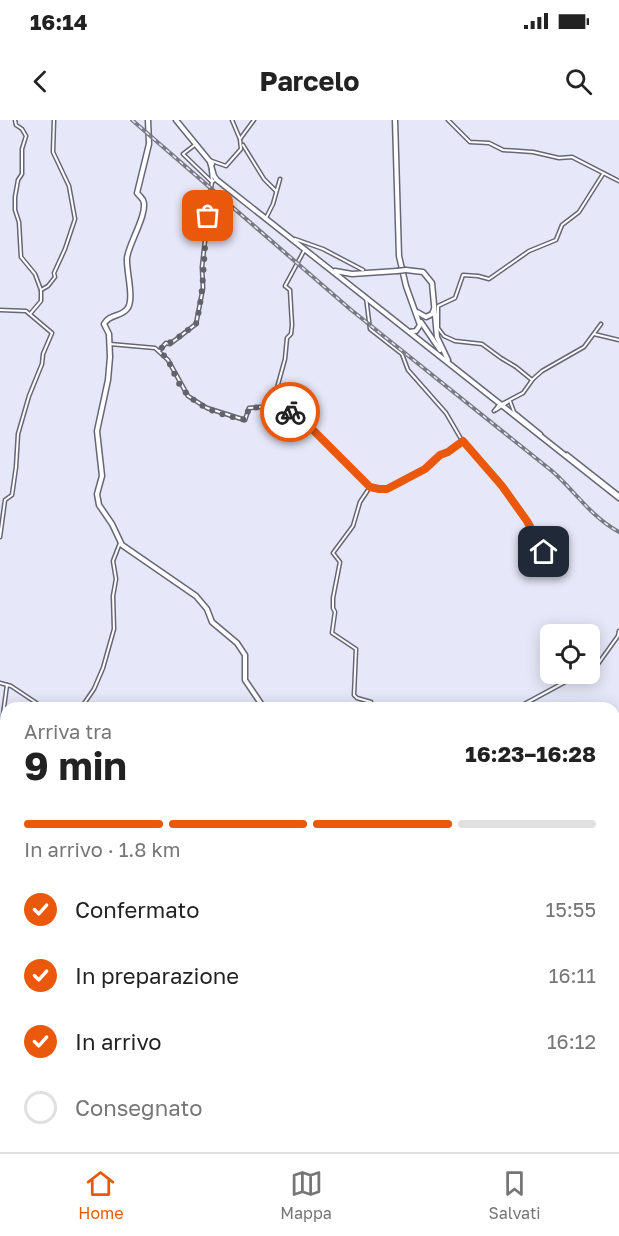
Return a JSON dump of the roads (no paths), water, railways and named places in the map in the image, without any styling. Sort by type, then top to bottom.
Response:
[{"type":"main road","points":[[148,120],[149,144],[137,193],[143,200],[143,210],[127,255],[131,298],[126,311],[105,321],[110,344],[108,380],[97,431],[102,476],[97,497],[99,506],[112,524],[120,543],[196,596],[207,609],[212,622],[237,643],[245,655],[246,683],[260,702]]},
{"type":"main road","points":[[176,120],[210,162],[214,179],[332,269],[619,497]]},
{"type":"main road","points":[[395,120],[397,244],[404,279],[420,327],[416,331],[409,331]]},
{"type":"main road","points":[[332,269],[347,274]]},
{"type":"main road","points":[[341,277],[363,272],[406,270],[421,272],[429,277],[436,306],[437,337],[448,360]]},
{"type":"main road","points":[[341,277],[363,272]]},
{"type":"main road","points":[[350,285],[353,276]]},
{"type":"main road","points":[[416,311],[426,317],[432,314],[436,306]]},
{"type":"main road","points":[[416,311],[431,338],[460,372]]},
{"type":"main road","points":[[495,400],[508,411]]},
{"type":"street","points":[[41,290],[48,286],[55,277],[54,271],[75,220],[69,186],[53,152],[54,120]]},
{"type":"street","points":[[232,120],[242,144],[264,179],[276,190]]},
{"type":"street","points":[[240,139],[254,120]]},
{"type":"street","points":[[448,120],[470,142],[489,143],[503,150],[533,152],[559,158],[573,157],[619,181]]},
{"type":"street","points":[[16,121],[16,125],[26,136],[22,150],[22,174],[18,180],[15,196],[21,257],[35,274],[41,290],[40,301],[30,314]]},
{"type":"street","points":[[159,351],[166,343],[172,342],[196,324],[203,288],[204,250],[214,179],[183,154],[196,144]]},
{"type":"street","points":[[210,162],[226,166],[237,154],[242,144]]},
{"type":"street","points":[[532,380],[482,344],[444,336],[438,328],[436,306],[456,298],[463,275],[489,279],[530,251],[556,240],[562,225],[579,212],[603,174]]},
{"type":"street","points":[[266,218],[273,204],[280,179]]},
{"type":"street","points":[[293,239],[322,249],[363,272]]},
{"type":"street","points":[[272,406],[292,325],[290,290],[285,286],[305,249]]},
{"type":"street","points":[[366,297],[370,329],[402,354],[408,370],[446,413],[463,441],[502,486],[527,521],[544,552]]},
{"type":"street","points":[[0,310],[25,310],[52,333],[43,354],[42,364],[29,396],[18,434],[12,495],[6,500],[0,537]]},
{"type":"street","points":[[502,406],[523,393],[542,371],[583,349],[601,324]]},
{"type":"street","points":[[594,334],[619,340]]},
{"type":"street","points":[[110,344],[130,347],[150,346],[159,351],[168,360],[187,395],[202,406],[245,420],[249,408],[272,406],[291,412],[296,427],[309,426],[370,487],[387,489],[425,469],[440,455],[463,441]]},
{"type":"street","points":[[502,406],[514,412],[619,497]]},
{"type":"street","points":[[370,487],[361,500],[353,526],[333,553],[340,562],[332,606],[335,612],[332,633],[356,649],[354,694],[357,698],[371,702]]},
{"type":"street","points":[[85,702],[102,670],[114,629],[113,595],[116,579],[113,561],[120,543]]},
{"type":"street","points":[[600,661],[618,636],[619,631]]},
{"type":"street","points":[[0,683],[34,702]]},
{"type":"street","points":[[528,702],[561,684]]},
{"type":"street","points":[[5,702],[7,685]]},
{"type":"railway","points":[[132,120],[350,309],[552,471],[600,519],[619,532]]}]
